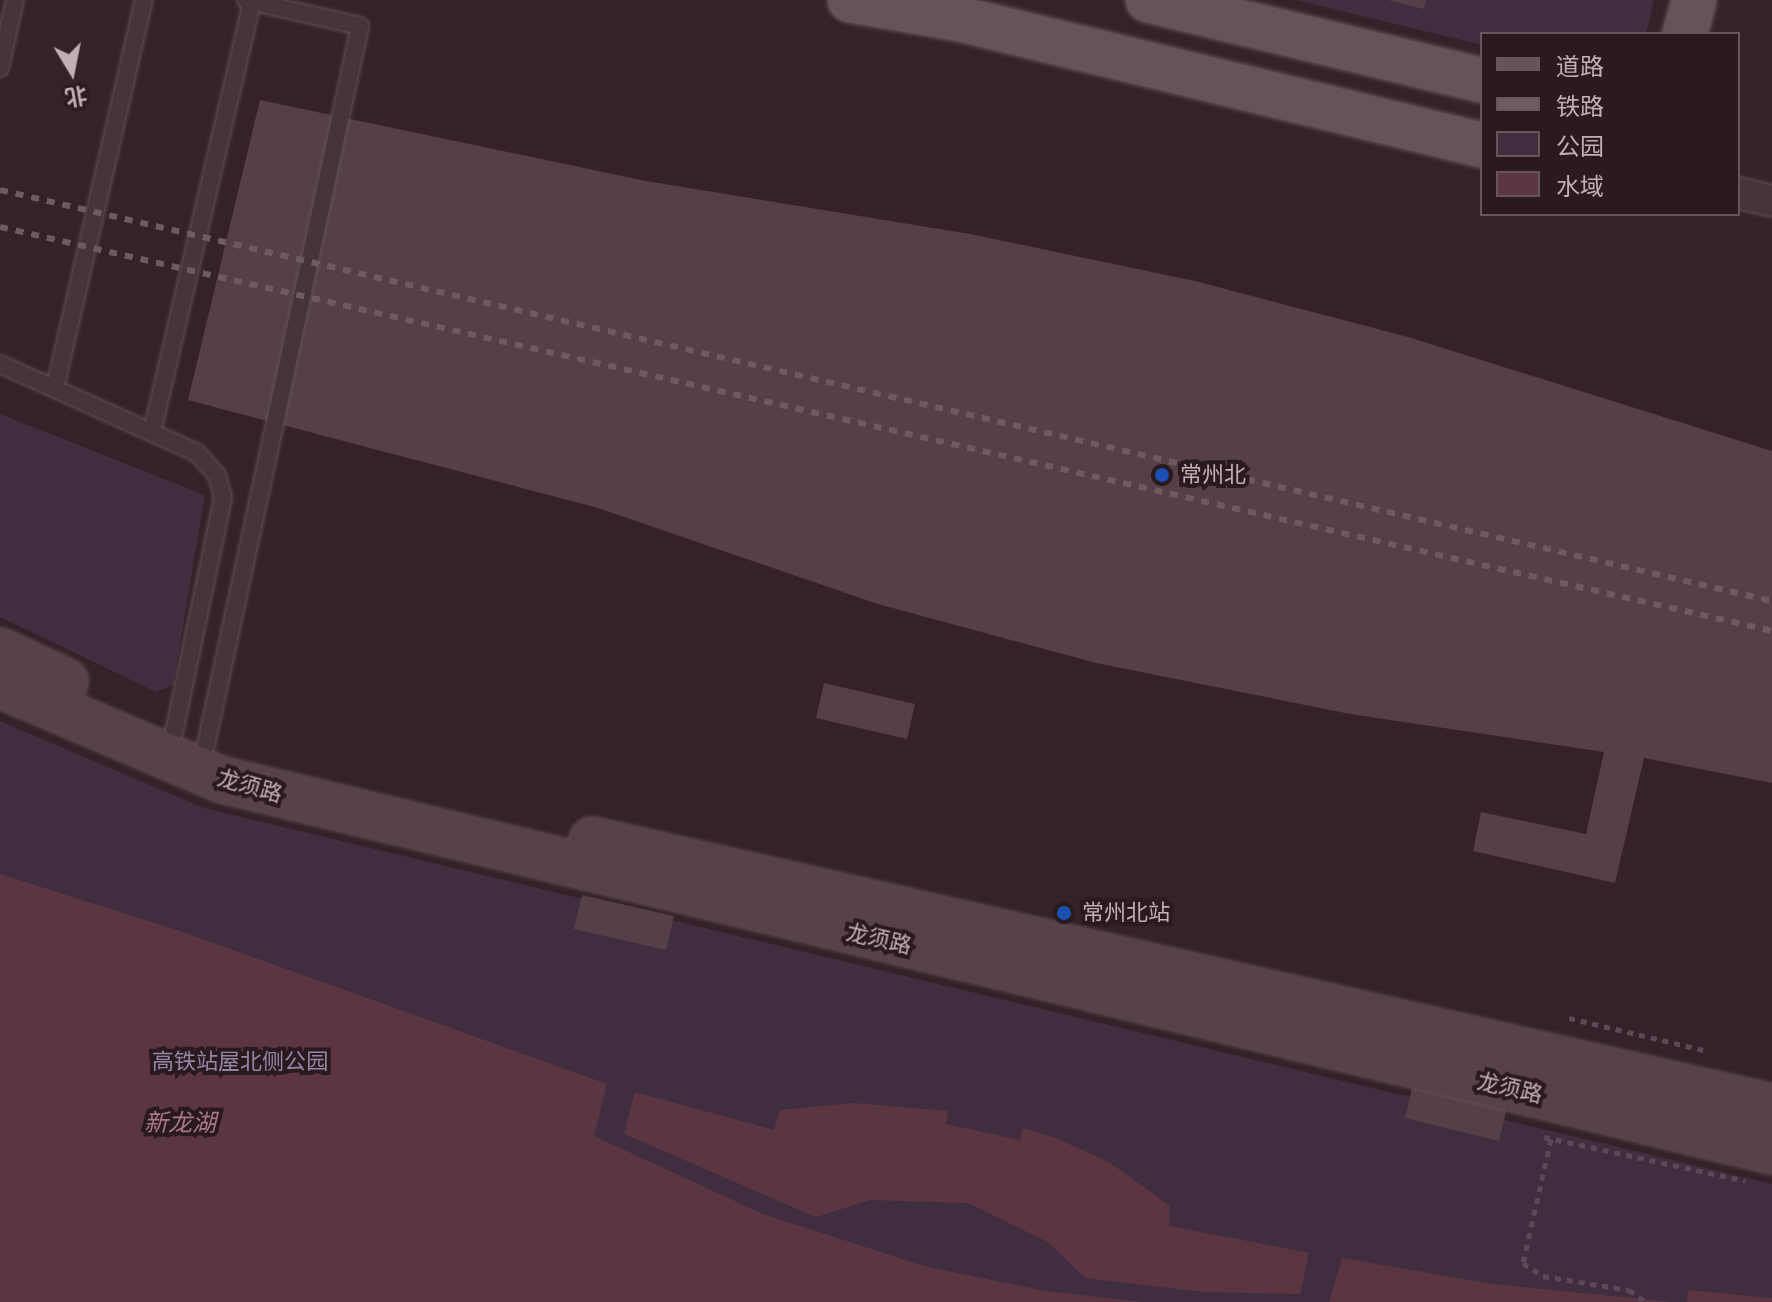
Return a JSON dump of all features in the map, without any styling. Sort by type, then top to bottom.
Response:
[{"type":"main road","points":[[850,0],[960,19],[1480,145]]},
{"type":"main road","points":[[1148,0],[1480,80]]},
{"type":"main road","points":[[1686,32],[1694,0]]},
{"type":"street","points":[[1740,193],[1772,201]]},
{"type":"street","name":"龙须路","points":[[0,651],[241,760],[1772,1107]]},
{"type":"street","name":"龙须路","points":[[0,685],[223,780],[1772,1151]]},
{"type":"lane","points":[[0,68],[15,0]]},
{"type":"lane","points":[[55,388],[144,0]]},
{"type":"lane","points":[[152,432],[249,1],[360,26],[190,739]]},
{"type":"lane","points":[[0,364],[197,453],[217,475],[223,498],[190,739]]},
{"type":"path","points":[[1569,1018],[1724,1055]]},
{"type":"path","points":[[1551,1139],[1523,1263],[1543,1276],[1629,1290],[1646,1302]]},
{"type":"green space","points":[[1296,0],[1654,0],[1646,32],[1480,32],[1480,45]]},
{"type":"green space","points":[[0,414],[205,495],[173,685],[156,692],[0,617]]},
{"type":"green space","name":"高铁站屋北侧公园","points":[[0,721],[204,808],[1772,1184],[1772,1302],[0,1302]]},
{"type":"water","name":"新龙湖","points":[[0,874],[180,931],[607,1084],[594,1136],[763,1214],[924,1266],[1045,1291],[1142,1302],[0,1302]]},
{"type":"water","points":[[635,1092],[774,1130],[780,1110],[853,1103],[948,1111],[946,1124],[1020,1140],[1023,1128],[1053,1137],[1109,1162],[1170,1206],[1169,1226],[1309,1253],[1300,1294],[1203,1292],[1085,1278],[1048,1242],[968,1203],[870,1200],[816,1217],[624,1134]]},
{"type":"water","points":[[1342,1258],[1493,1284],[1671,1302],[1329,1302]]},
{"type":"water","points":[[1688,1290],[1772,1298],[1772,1302],[1687,1302]]},
{"type":"building","points":[[1388,0],[1426,0],[1424,9]]},
{"type":"building","points":[[260,100],[646,181],[970,234],[1195,281],[1408,337],[1772,451],[1772,783],[1644,758],[1615,883],[1473,851],[1481,812],[1586,834],[1604,752],[1350,714],[1096,663],[878,604],[598,508],[188,400]]},
{"type":"building","points":[[824,683],[915,704],[907,739],[816,718]]},
{"type":"building","points":[[582,895],[674,916],[666,950],[574,929]]},
{"type":"building","points":[[1413,1084],[1507,1107],[1499,1141],[1405,1118]]},
{"type":"railway","points":[[0,190],[1772,601]]},
{"type":"railway","points":[[0,227],[1772,631]]},
{"type":"place","name":"常州北","points":[[1162,475]]},
{"type":"place","name":"常州北站","points":[[1064,913]]}]
